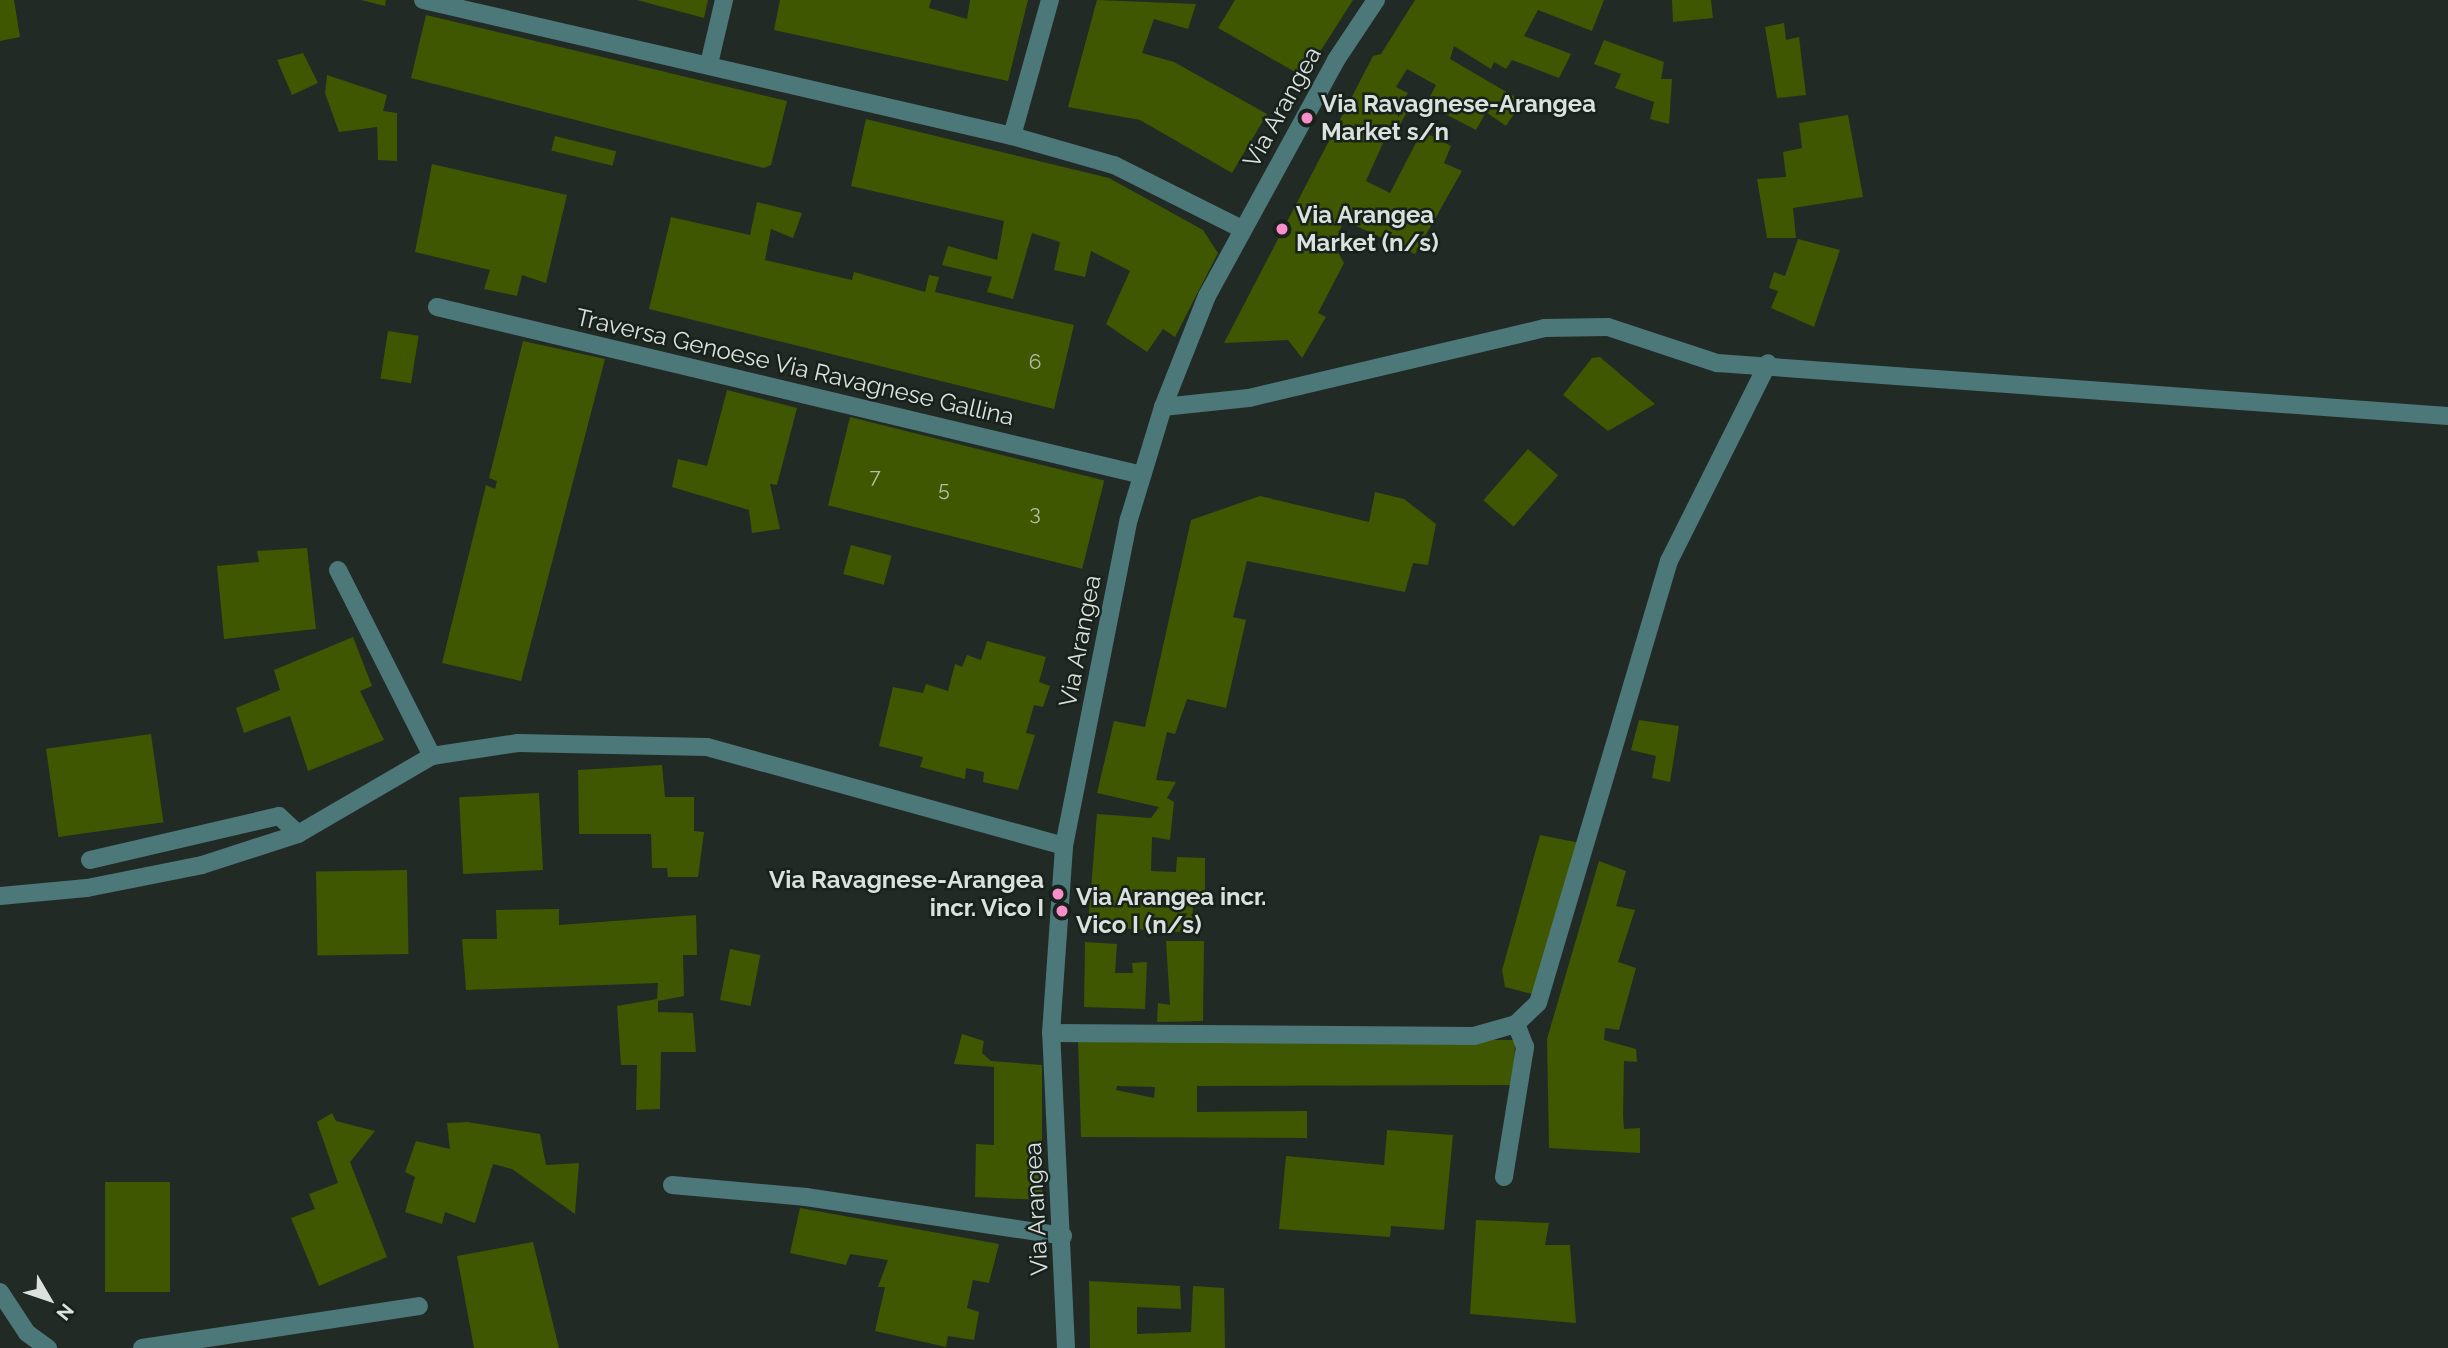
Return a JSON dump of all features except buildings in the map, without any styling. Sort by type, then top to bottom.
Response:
[{"type":"street","points":[[423,0],[1012,136],[1114,165],[1242,229]]},
{"type":"street","points":[[709,64],[724,0]]},
{"type":"street","points":[[1012,136],[1050,0]]},
{"type":"street","name":"Via Arangea","points":[[1066,1348],[1063,1236],[1051,1033],[1064,846],[1142,475],[1163,407],[1207,296],[1242,229],[1376,0]]},
{"type":"street","name":"Traversa Genoese Via Ravagnese Gallina","points":[[437,307],[1142,475]]},
{"type":"street","points":[[1163,407],[1249,398],[1544,328],[1608,327],[1717,363],[1768,363],[2448,416]]},
{"type":"street","points":[[1051,1033],[1474,1035],[1516,1024],[1538,1003],[1669,561],[1768,363]]},
{"type":"street","points":[[338,570],[432,756]]},
{"type":"street","points":[[0,896],[87,888],[202,865],[298,834],[432,756],[518,743],[707,747],[1064,846]]},
{"type":"street","points":[[90,860],[279,816],[298,834]]},
{"type":"street","points":[[1504,1177],[1525,1047],[1516,1024]]},
{"type":"street","points":[[672,1185],[806,1197],[1063,1236]]},
{"type":"street","points":[[0,1292],[27,1333],[48,1348]]},
{"type":"street","points":[[142,1348],[419,1307]]},
{"type":"place","name":"Via Ravagnese-Arangea Market s/n","points":[[1307,118]]},
{"type":"place","name":"Via Arangea Market (n/s)","points":[[1282,229]]},
{"type":"place","name":"Via Ravagnese-Arangea incr. Vico I","points":[[1058,894]]},
{"type":"place","name":"Via Arangea incr. Vico I (n/s)","points":[[1062,911]]}]
